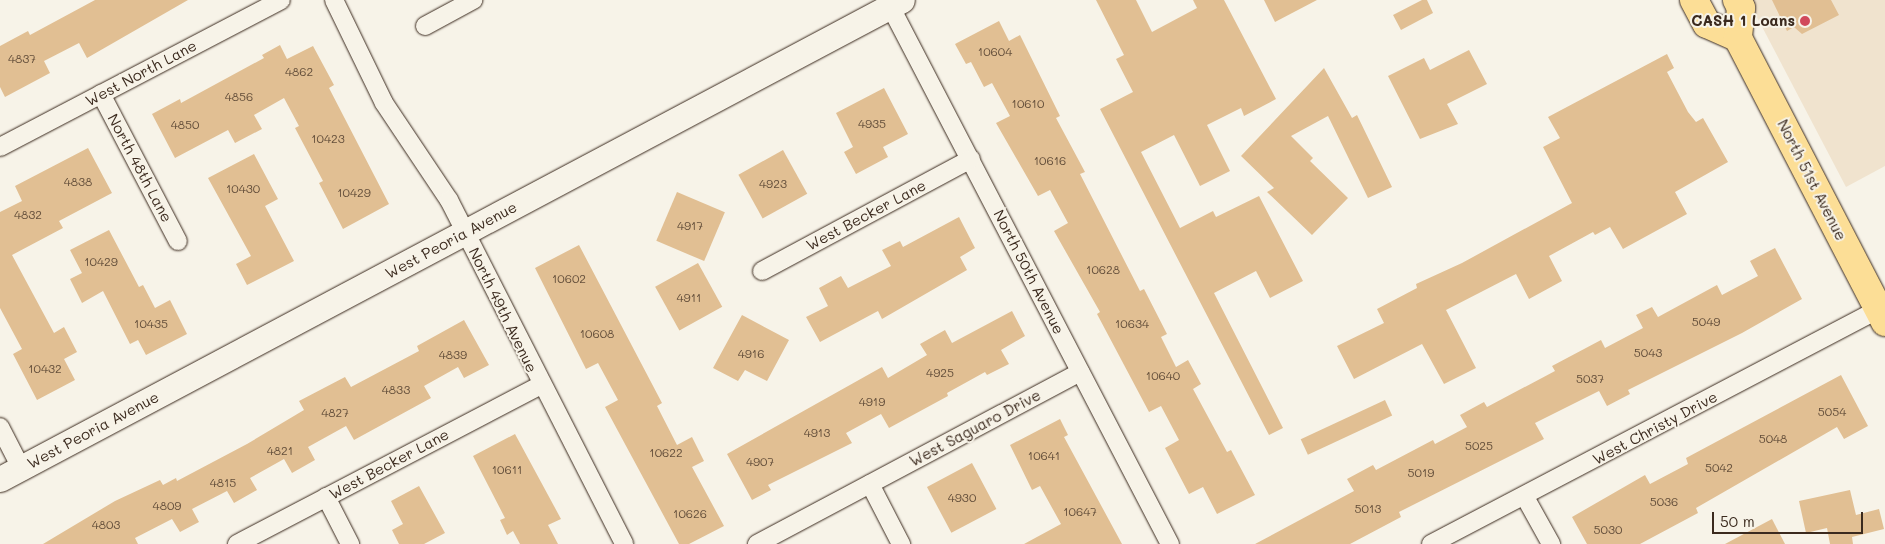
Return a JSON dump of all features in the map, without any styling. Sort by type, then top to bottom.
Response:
[{"type":"main road","points":[[1694,0],[1707,24],[1738,38],[1741,8],[1737,0]]},
{"type":"main road","name":"West Peoria Avenue","points":[[10,473],[465,232],[893,2]]},
{"type":"main road","name":"North 51st Avenue","points":[[1738,38],[1882,316]]},
{"type":"street","name":"West North Lane","points":[[0,147],[281,0]]},
{"type":"street","name":"North 49th Avenue","points":[[334,0],[384,103],[449,200],[541,385],[624,544]]},
{"type":"street","points":[[425,26],[473,0]]},
{"type":"street","name":"North 50th Avenue","points":[[893,2],[970,159],[1170,544]]},
{"type":"street","name":"North 48th Lane","points":[[101,94],[178,241]]},
{"type":"street","name":"West Becker Lane","points":[[762,271],[970,159]]},
{"type":"street","name":"West Christy Drive","points":[[1431,544],[1882,316]]},
{"type":"street","name":"West Saguaro Drive","points":[[757,544],[1080,372]]},
{"type":"street","name":"West Becker Lane","points":[[237,544],[541,385]]},
{"type":"street","points":[[0,427],[10,473]]},
{"type":"street","points":[[870,484],[900,544]]},
{"type":"street","points":[[1526,496],[1551,544]]},
{"type":"street","points":[[326,497],[350,544]]},
{"type":"shaded area","points":[[1748,0],[1885,0],[1885,166],[1846,187]]},
{"type":"building","points":[[95,0],[188,0],[87,58],[79,43],[44,61],[50,73],[5,97],[0,87],[0,46],[28,31],[30,35]]},
{"type":"building","points":[[1096,0],[1136,0],[1152,32],[1197,8],[1193,0],[1224,0],[1276,99],[1244,116],[1241,108],[1207,125],[1230,171],[1200,186],[1174,135],[1141,152],[1180,228],[1213,211],[1216,217],[1259,196],[1303,281],[1270,298],[1256,271],[1214,293],[1283,428],[1269,435],[1100,109],[1133,92],[1116,59],[1124,55]]},
{"type":"building","points":[[1264,0],[1317,0],[1275,22]]},
{"type":"building","points":[[1422,0],[1427,0],[1433,13],[1401,30],[1393,15]]},
{"type":"building","name":"CASH 1 Loans","points":[[1772,0],[1831,0],[1839,15],[1802,34],[1794,27],[1787,31]]},
{"type":"building","points":[[999,21],[1009,41],[1020,35],[1060,116],[1056,118],[1085,172],[1080,174],[1140,291],[1144,289],[1167,334],[1161,337],[1176,367],[1188,360],[1201,384],[1193,389],[1227,452],[1231,450],[1255,495],[1217,514],[1203,487],[1189,494],[1165,448],[1179,440],[1161,406],[1149,412],[1097,314],[1100,312],[1054,231],[1068,223],[1050,190],[1038,196],[996,123],[1010,116],[992,83],[984,87],[971,62],[966,64],[955,44]]},
{"type":"building","points":[[280,45],[287,59],[313,46],[334,85],[329,88],[389,204],[343,229],[319,183],[323,181],[295,128],[299,126],[284,98],[254,115],[262,129],[235,143],[228,130],[175,158],[152,114],[180,99],[181,103],[264,58],[262,55]]},
{"type":"building","points":[[1469,50],[1487,84],[1447,104],[1458,124],[1420,139],[1388,76],[1424,58],[1430,70]]},
{"type":"building","points":[[1667,54],[1674,68],[1667,72],[1688,112],[1696,122],[1703,118],[1728,162],[1675,192],[1687,214],[1623,249],[1610,227],[1595,235],[1593,232],[1549,256],[1562,281],[1529,299],[1516,274],[1446,310],[1476,368],[1444,384],[1422,344],[1354,379],[1337,346],[1384,323],[1377,309],[1417,288],[1416,284],[1462,263],[1572,203],[1543,147],[1560,138],[1548,117]]},
{"type":"building","points":[[1324,68],[1352,118],[1357,115],[1392,187],[1368,198],[1328,116],[1291,136],[1313,158],[1310,161],[1348,198],[1312,235],[1267,192],[1274,188],[1241,156]]},
{"type":"building","points":[[884,88],[908,134],[883,147],[888,157],[856,174],[844,152],[853,147],[836,113]]},
{"type":"building","points":[[88,148],[112,193],[59,221],[63,228],[12,255],[54,333],[64,327],[77,352],[64,359],[75,380],[37,400],[13,354],[22,349],[0,308],[0,212],[22,201],[15,186]]},
{"type":"building","points":[[783,150],[807,194],[763,218],[738,175]]},
{"type":"building","points":[[254,154],[278,199],[265,206],[294,261],[247,285],[236,264],[251,256],[208,178]]},
{"type":"building","points":[[677,192],[725,212],[704,261],[656,241]]},
{"type":"building","points":[[959,217],[975,248],[960,257],[967,270],[882,319],[878,311],[820,342],[806,317],[828,306],[819,288],[841,276],[848,288],[891,266],[882,250],[900,241],[903,247]]},
{"type":"building","points":[[109,230],[139,287],[143,285],[155,308],[170,300],[187,334],[146,355],[138,340],[130,344],[103,291],[82,303],[70,279],[82,273],[70,250]]},
{"type":"building","points":[[579,245],[662,403],[657,406],[677,445],[692,437],[704,461],[692,467],[724,526],[689,544],[679,544],[605,407],[618,400],[598,363],[586,369],[535,268]]},
{"type":"building","points":[[1775,248],[1802,299],[1742,333],[1628,390],[1630,394],[1607,406],[1599,391],[1535,423],[1544,439],[1399,512],[1401,517],[1350,544],[1255,544],[1354,491],[1347,479],[1373,465],[1376,470],[1433,440],[1435,444],[1467,427],[1460,415],[1484,402],[1487,407],[1555,371],[1552,366],[1601,340],[1605,348],[1643,328],[1636,315],[1652,307],[1658,317],[1717,285],[1722,295],[1758,276],[1750,261]]},
{"type":"building","points":[[698,263],[722,307],[679,330],[655,287]]},
{"type":"building","points":[[1012,311],[1025,336],[1001,350],[1009,364],[987,375],[985,372],[947,393],[948,396],[889,428],[881,414],[846,433],[852,443],[768,485],[771,490],[752,500],[727,454],[882,367],[888,378],[927,355],[920,344],[945,330],[952,343]]},
{"type":"building","points":[[742,315],[789,340],[767,381],[745,370],[738,381],[713,368]]},
{"type":"building","points":[[464,320],[489,365],[464,378],[458,367],[424,386],[431,398],[354,440],[346,426],[308,447],[315,460],[292,473],[284,459],[250,478],[257,490],[234,503],[227,491],[192,509],[199,522],[180,532],[172,519],[135,538],[138,544],[43,544],[115,501],[160,480],[163,485],[176,478],[177,481],[247,444],[304,410],[299,401],[345,377],[351,387],[419,351],[417,346]]},
{"type":"building","points":[[1841,375],[1868,426],[1844,439],[1837,427],[1696,508],[1698,513],[1640,544],[1587,544],[1572,517],[1645,475],[1650,484],[1688,464],[1686,458]]},
{"type":"building","points":[[1385,400],[1392,415],[1308,455],[1301,439]]},
{"type":"building","points":[[1060,419],[1068,435],[1064,437],[1122,544],[1024,544],[1061,524],[1040,486],[1032,490],[1010,445]]},
{"type":"building","points":[[515,434],[561,519],[548,525],[558,544],[520,544],[513,531],[507,535],[500,520],[505,518],[473,456]]},
{"type":"building","points":[[972,463],[996,509],[951,533],[927,487]]},
{"type":"building","points":[[419,486],[445,533],[424,544],[399,544],[392,530],[403,524],[391,501]]},
{"type":"building","points":[[1850,490],[1856,515],[1879,509],[1884,529],[1852,537],[1853,544],[1830,544],[1827,528],[1806,533],[1799,501]]},
{"type":"building","points":[[1772,519],[1785,544],[1725,544]]},
{"type":"place","name":"CASH 1 Loans","points":[[1805,21]]}]
